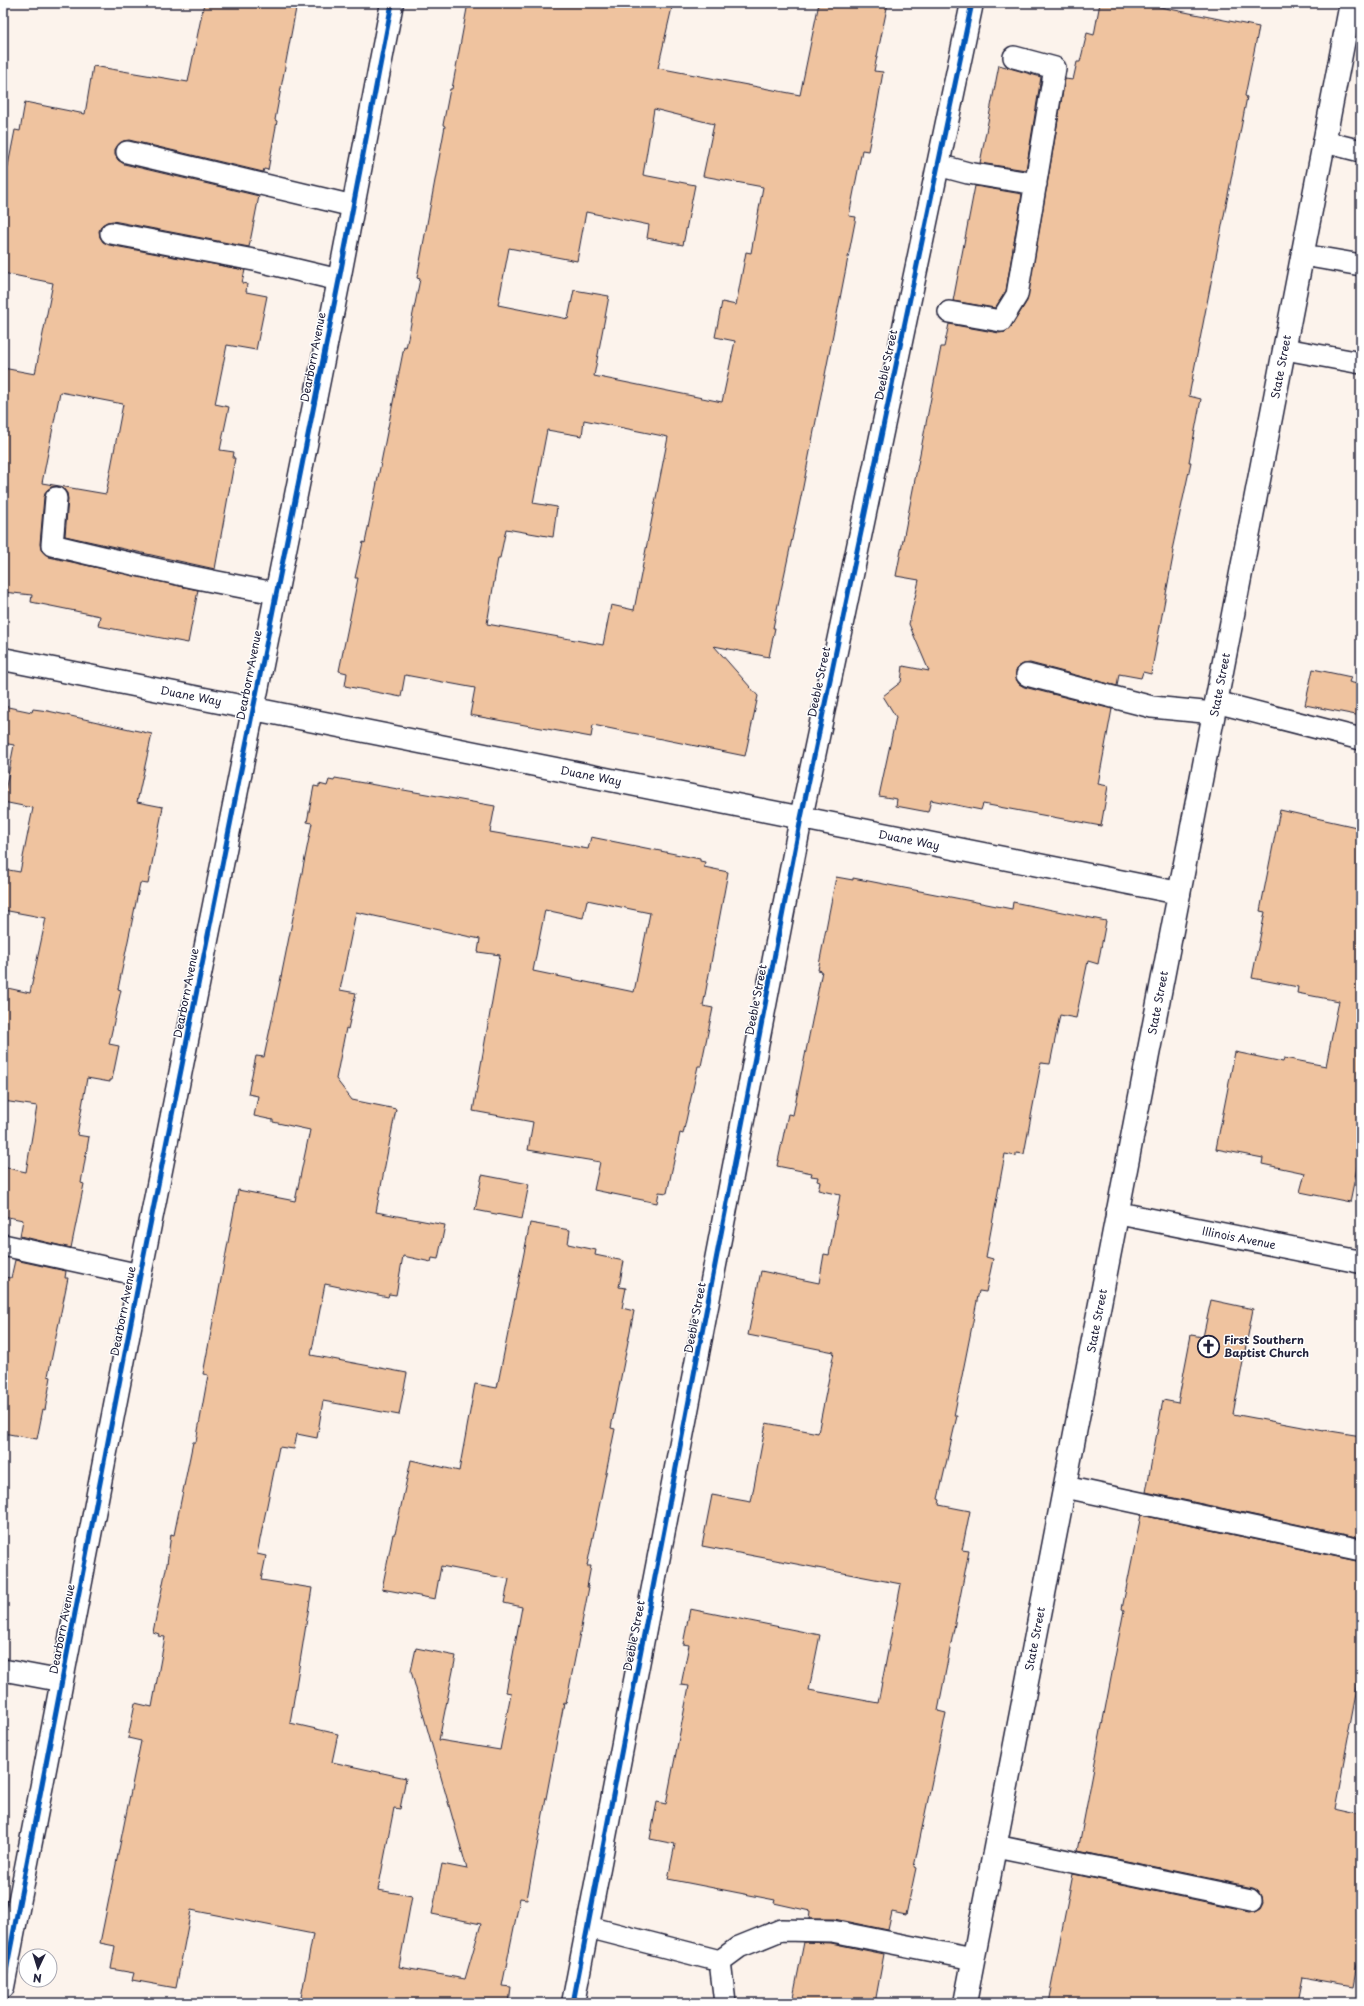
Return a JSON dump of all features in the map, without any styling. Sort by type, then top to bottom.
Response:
[{"type":"street","name":"Dearborn Avenue","points":[[3,1987],[140,1276],[339,280],[392,3]]},
{"type":"street","name":"Deeble Street","points":[[573,2003],[801,818],[972,3]]},
{"type":"street","name":"State Street","points":[[965,2003],[1351,3]]},
{"type":"street","name":"Duane Way","points":[[3,660],[253,708],[1179,893]]},
{"type":"street","name":"Illinois Avenue","points":[[1117,1213],[1361,1262]]},
{"type":"lane","points":[[949,312],[1001,321],[1017,295],[1055,68],[1014,57]]},
{"type":"lane","points":[[1324,142],[1361,151]]},
{"type":"lane","points":[[127,152],[353,206]]},
{"type":"lane","points":[[938,165],[968,173],[1036,184]]},
{"type":"lane","points":[[111,233],[259,261],[339,280]]},
{"type":"lane","points":[[1303,255],[1361,265]]},
{"type":"lane","points":[[1284,349],[1361,363]]},
{"type":"lane","points":[[56,498],[52,545],[130,565],[213,583],[276,593]]},
{"type":"lane","points":[[1027,675],[1152,707],[1215,708],[1361,739]]},
{"type":"lane","points":[[3,1245],[140,1276]]},
{"type":"lane","points":[[1065,1487],[1361,1550]]},
{"type":"lane","points":[[3,1670],[62,1681]]},
{"type":"lane","points":[[996,1846],[1251,1899]]},
{"type":"lane","points":[[588,1927],[720,1961]]},
{"type":"lane","points":[[720,1961],[739,1947],[781,1930],[832,1931],[973,1959]]},
{"type":"lane","points":[[720,1961],[725,2003]]},
{"type":"building","points":[[204,3],[297,3],[275,120],[277,121],[268,170],[264,169],[263,172],[129,140],[123,141],[115,149],[115,155],[118,160],[124,164],[259,196],[249,247],[113,221],[102,225],[99,231],[103,242],[109,245],[245,270],[242,283],[247,284],[246,292],[267,296],[256,350],[227,345],[215,404],[229,407],[220,450],[234,452],[233,458],[235,458],[215,569],[65,536],[68,499],[67,493],[63,488],[57,486],[51,487],[46,491],[44,497],[40,544],[41,550],[49,557],[198,590],[188,643],[98,626],[100,616],[31,602],[32,595],[3,592],[3,368],[35,374],[53,283],[3,273],[3,175],[6,176],[15,130],[20,131],[25,102],[85,114],[93,66],[188,82]],"holes":[[[60,392],[123,404],[106,494],[42,483]]]},
{"type":"building","points":[[468,3],[673,3],[658,68],[800,95],[819,3],[888,3],[874,71],[883,72],[877,107],[868,151],[862,150],[849,216],[856,217],[802,492],[773,628],[775,628],[769,657],[714,646],[758,696],[745,756],[593,725],[591,737],[470,715],[475,688],[405,675],[401,697],[345,686],[347,673],[339,671],[358,578],[355,578],[363,542],[365,543],[404,347],[406,348],[420,279],[417,278],[445,126],[443,125],[450,89],[452,89]],"holes":[[[654,109],[714,124],[703,176],[763,187],[751,253],[746,252],[736,305],[722,302],[715,337],[735,341],[722,402],[594,376],[609,296],[574,290],[568,319],[498,305],[509,248],[577,261],[586,212],[649,225],[647,238],[683,245],[695,185],[643,175]],[[584,420],[668,437],[634,610],[611,605],[603,645],[487,624],[498,558],[500,558],[506,529],[553,537],[557,507],[533,503],[547,430],[582,436]]]},
{"type":"building","points":[[1100,3],[1140,3],[1259,27],[1245,96],[1247,97],[1189,396],[1201,399],[1189,462],[1191,462],[1172,550],[1174,551],[1151,674],[1143,672],[1141,678],[1119,674],[1117,686],[1030,663],[1023,664],[1018,667],[1016,672],[1016,679],[1019,684],[1024,687],[1112,709],[1098,784],[1108,786],[1101,826],[983,804],[981,810],[931,800],[928,812],[896,806],[897,799],[879,796],[896,717],[883,696],[901,682],[903,666],[929,671],[909,624],[919,580],[896,576],[941,347],[944,347],[949,324],[999,333],[1006,332],[1011,327],[1027,301],[1065,79],[1073,80],[1077,62],[1080,62],[1087,33],[1094,35]]},
{"type":"building","points":[[999,65],[1041,77],[1026,170],[980,163]]},
{"type":"building","points":[[975,186],[1022,194],[1006,291],[995,308],[953,301]]},
{"type":"building","points":[[1313,669],[1351,677],[1349,682],[1361,685],[1361,716],[1305,705]]},
{"type":"building","points":[[3,706],[32,712],[33,709],[48,711],[152,734],[137,802],[163,807],[148,884],[140,883],[118,989],[121,990],[109,1044],[119,1046],[112,1080],[110,1080],[110,1082],[87,1078],[77,1135],[89,1137],[81,1183],[84,1184],[71,1248],[20,1236],[23,1220],[3,1216],[3,1167],[26,1172],[37,1106],[3,1101],[3,987],[30,993],[46,918],[3,910],[3,869],[20,872],[33,808],[3,802],[14,745],[3,743]]},
{"type":"building","points":[[335,778],[495,806],[490,832],[588,849],[591,837],[700,859],[700,861],[705,862],[704,867],[728,872],[703,1006],[713,1008],[701,1066],[698,1066],[683,1134],[680,1133],[667,1193],[659,1192],[657,1203],[594,1190],[600,1162],[528,1150],[533,1122],[473,1111],[500,955],[478,952],[480,939],[356,912],[340,990],[356,993],[348,1029],[346,1028],[336,1079],[352,1100],[396,1109],[376,1212],[445,1225],[438,1259],[432,1258],[431,1262],[403,1256],[396,1295],[389,1294],[388,1297],[325,1284],[311,1355],[407,1373],[399,1415],[323,1401],[317,1438],[297,1434],[294,1449],[279,1447],[257,1554],[266,1556],[261,1580],[312,1588],[290,1723],[338,1734],[332,1762],[406,1778],[400,1809],[394,1808],[378,1890],[412,1896],[399,1967],[465,1979],[481,1924],[432,1914],[442,1864],[467,1869],[411,1671],[416,1648],[456,1656],[439,1740],[500,1750],[511,1693],[506,1692],[522,1607],[504,1603],[509,1579],[441,1566],[435,1599],[382,1589],[393,1534],[395,1534],[411,1460],[459,1471],[475,1384],[497,1388],[530,1223],[570,1230],[568,1244],[596,1250],[595,1255],[624,1261],[619,1287],[626,1288],[622,1308],[634,1311],[611,1428],[615,1429],[587,1566],[591,1566],[587,1587],[589,1587],[566,1704],[564,1703],[527,1899],[520,1898],[502,1986],[511,1987],[509,2003],[300,2003],[313,1934],[191,1910],[176,1988],[132,1980],[134,1973],[111,1969],[115,1946],[100,1943],[141,1741],[128,1738],[135,1703],[152,1707],[165,1637],[158,1636],[159,1634],[153,1632],[167,1564],[171,1534],[174,1535],[193,1442],[196,1442],[208,1375],[203,1374],[238,1190],[295,1201],[310,1130],[273,1122],[273,1120],[254,1116],[258,1096],[248,1094],[256,1056],[264,1057],[279,987],[312,823],[307,822],[314,786],[319,787],[319,784],[327,786],[329,780],[334,781]],"holes":[[[587,900],[650,913],[634,992],[533,971],[545,910],[583,918]]]},
{"type":"building","points":[[1280,810],[1361,828],[1361,1148],[1350,1202],[1300,1192],[1305,1173],[1262,1164],[1263,1158],[1216,1149],[1235,1052],[1283,1062],[1284,1058],[1326,1066],[1339,1001],[1297,993],[1298,987],[1252,978],[1265,912],[1260,911]]},
{"type":"building","points":[[836,877],[853,880],[853,878],[1012,909],[1013,902],[1106,921],[1098,964],[1088,961],[1076,1018],[1060,1015],[1050,1064],[1041,1063],[1024,1154],[1016,1153],[1016,1156],[1005,1154],[986,1257],[993,1259],[986,1292],[979,1291],[954,1416],[957,1416],[938,1499],[940,1500],[939,1505],[970,1511],[962,1550],[969,1551],[938,1711],[946,1713],[914,1867],[916,1868],[906,1915],[892,1912],[888,1930],[834,1919],[809,1919],[810,1911],[774,1903],[775,1900],[668,1879],[675,1844],[650,1839],[657,1802],[666,1804],[689,1686],[681,1685],[689,1645],[683,1644],[690,1609],[820,1635],[809,1690],[878,1703],[901,1584],[702,1546],[712,1495],[751,1502],[766,1423],[818,1433],[834,1352],[748,1335],[761,1271],[819,1283],[824,1254],[829,1255],[840,1195],[818,1190],[820,1182],[817,1181],[818,1177],[811,1176],[812,1173],[777,1166],[788,1114],[793,1115],[822,971],[818,970]]},
{"type":"building","points":[[482,1175],[529,1184],[522,1219],[475,1210]]},
{"type":"building","points":[[15,1260],[66,1271],[65,1278],[68,1278],[48,1376],[51,1377],[45,1410],[43,1409],[37,1439],[3,1433],[3,1277],[11,1278]]},
{"type":"building","points":[[1211,1300],[1253,1309],[1233,1414],[1324,1431],[1361,1436],[1361,1538],[1146,1492],[1163,1400],[1178,1403],[1191,1335],[1203,1337]]},
{"type":"building","points":[[1141,1515],[1361,1562],[1361,1666],[1334,1810],[1361,1816],[1361,1943],[1353,1987],[1301,1978],[1296,2003],[1048,2003],[1073,1874],[1249,1911],[1260,1907],[1263,1901],[1259,1890],[1253,1887],[1078,1851],[1124,1610],[1122,1609]]},
{"type":"building","points":[[804,1942],[831,1943],[884,1954],[875,2003],[792,2003]]},
{"type":"cycle path","points":[[3,1987],[140,1275],[339,280],[392,3]]},
{"type":"cycle path","points":[[573,2003],[801,818],[972,3]]},
{"type":"place","name":"First Southern Baptist Church","points":[[1209,1346]]}]
